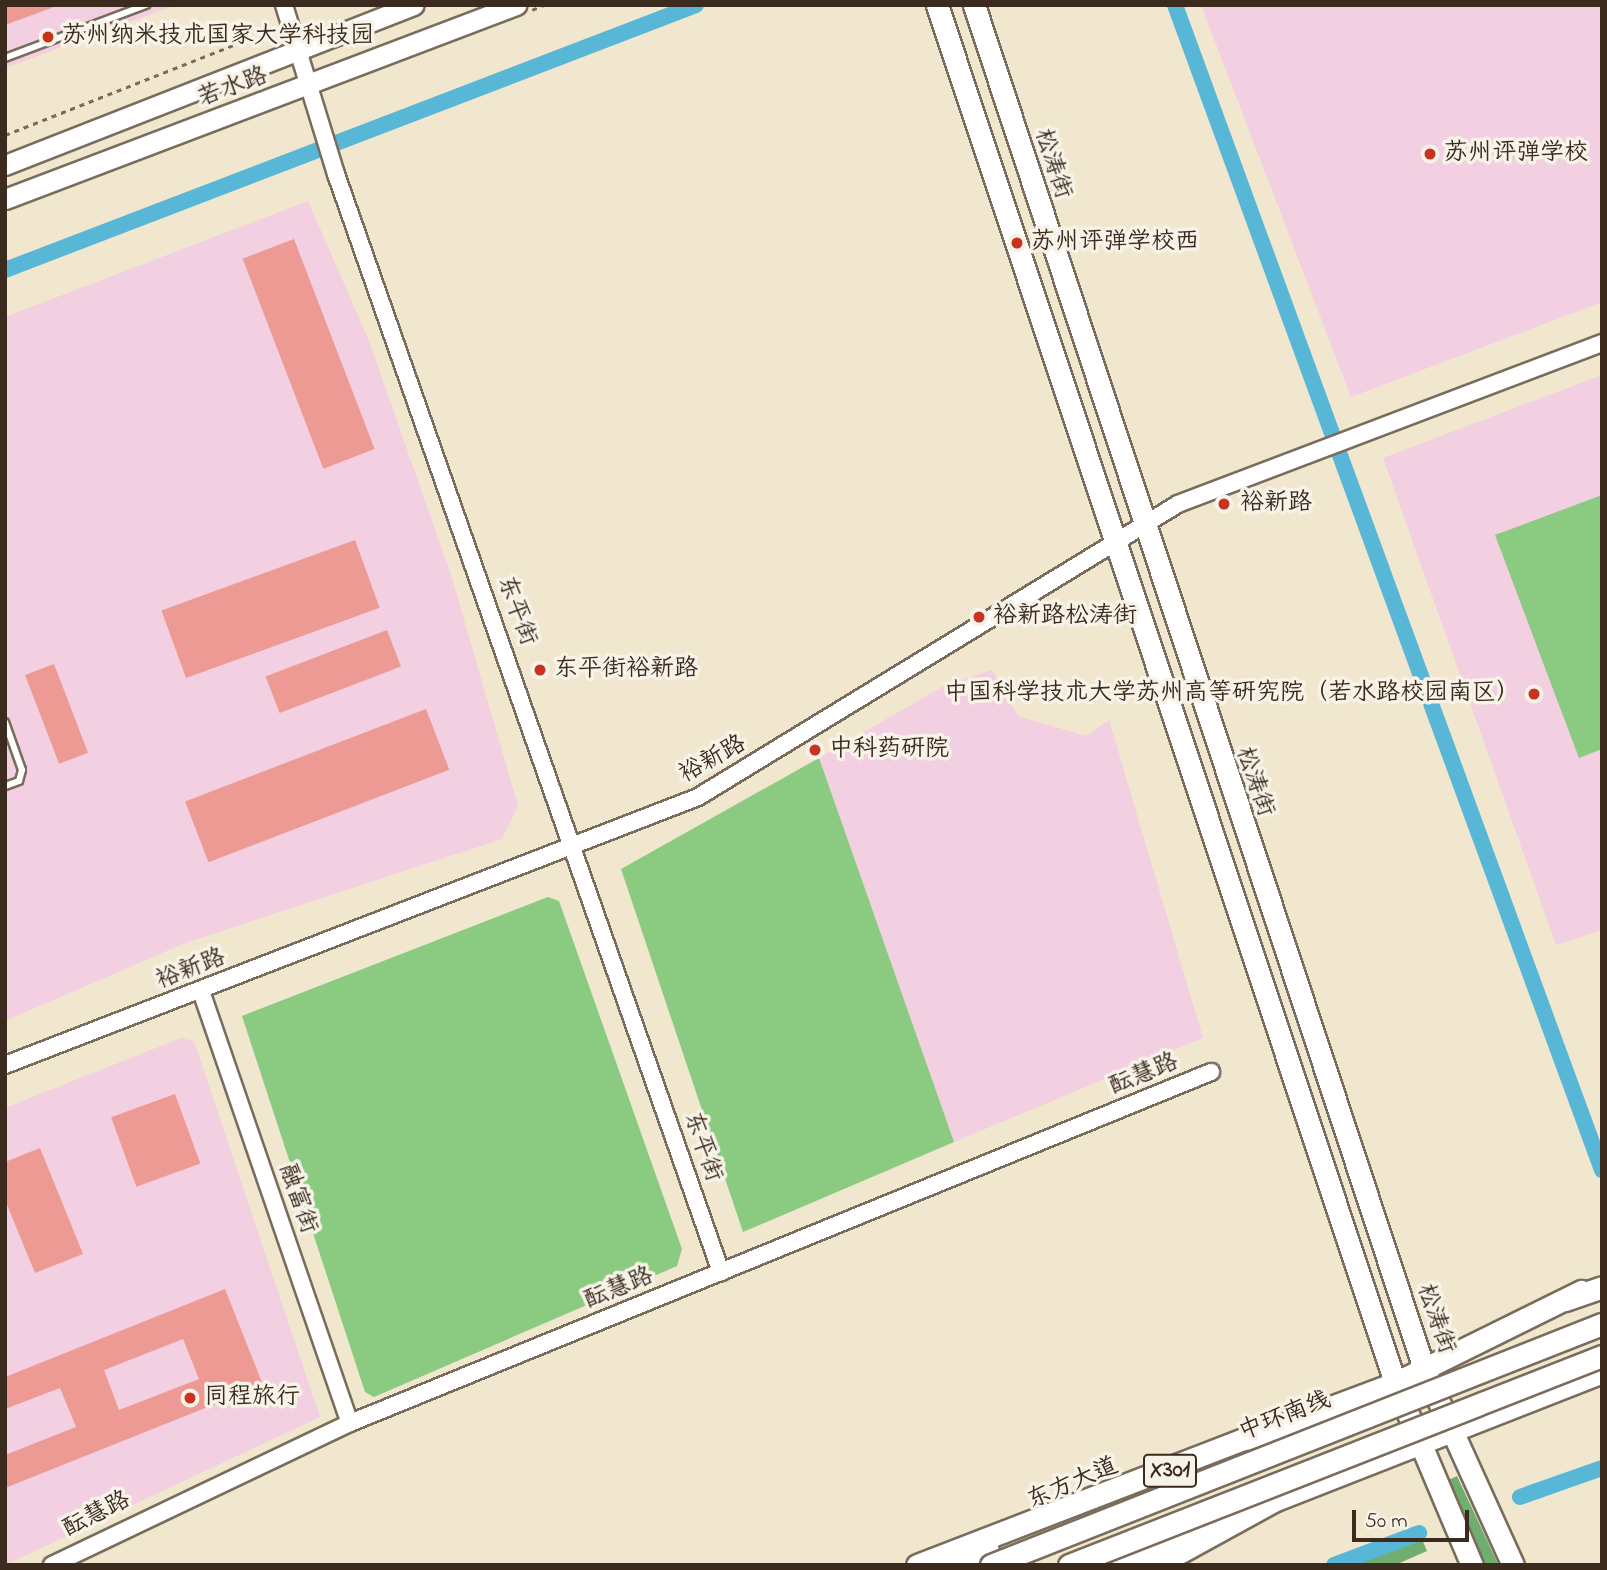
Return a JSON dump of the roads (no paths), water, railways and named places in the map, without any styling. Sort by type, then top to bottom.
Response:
[{"type":"main road","name":"若水路","points":[[5,165],[414,5]]},
{"type":"main road","name":"若水路","points":[[5,199],[306,88],[516,5]]},
{"type":"main road","points":[[937,5],[1395,1383],[1416,1442],[1469,1558]]},
{"type":"main road","name":"松涛街","points":[[974,5],[1141,526],[1423,1369],[1469,1479],[1513,1565]]},
{"type":"main road","points":[[917,1565],[943,1560],[1262,1432],[1395,1383],[1602,1281]]},
{"type":"main road","points":[[1565,1300],[1602,1287]]},
{"type":"main road","name":"中环南线","points":[[991,1565],[1602,1324]]},
{"type":"main road","points":[[1069,1565],[1602,1356]]},
{"type":"main road","points":[[1121,1565],[1448,1429],[1602,1373]]},
{"type":"main road","points":[[1157,1565],[1275,1500]]},
{"type":"street","name":"东平街","points":[[284,5],[299,50],[306,88],[575,843],[721,1272]]},
{"type":"street","name":"裕新路","points":[[5,1065],[698,797],[1178,503],[1602,343]]},
{"type":"street","name":"融富街","points":[[201,990],[350,1423]]},
{"type":"street","name":"酝慧路","points":[[52,1565],[350,1423],[1211,1072]]},
{"type":"lane","points":[[5,58],[146,5]]},
{"type":"lane","points":[[5,722],[22,770],[19,781],[5,786]]},
{"type":"waterway","points":[[5,270],[696,5]]},
{"type":"waterway","points":[[1175,5],[1602,1170]]},
{"type":"waterway","points":[[1520,1497],[1602,1468]]},
{"type":"waterway","points":[[1334,1565],[1419,1533]]},
{"type":"place","name":"苏州纳米技术国家大学科技园","points":[[48,37]]},
{"type":"place","name":"苏州评弹学校","points":[[1430,154]]},
{"type":"place","name":"苏州评弹学校西","points":[[1017,243]]},
{"type":"place","name":"裕新路","points":[[1224,504]]},
{"type":"place","name":"裕新路松涛街","points":[[979,617]]},
{"type":"place","name":"东平街裕新路","points":[[540,670]]},
{"type":"place","name":"中国科学技术大学苏州高等研究院（若水路校园南区）","points":[[1534,694]]},
{"type":"place","name":"中科药研院","points":[[815,750]]},
{"type":"place","name":"同程旅行","points":[[190,1398]]}]
